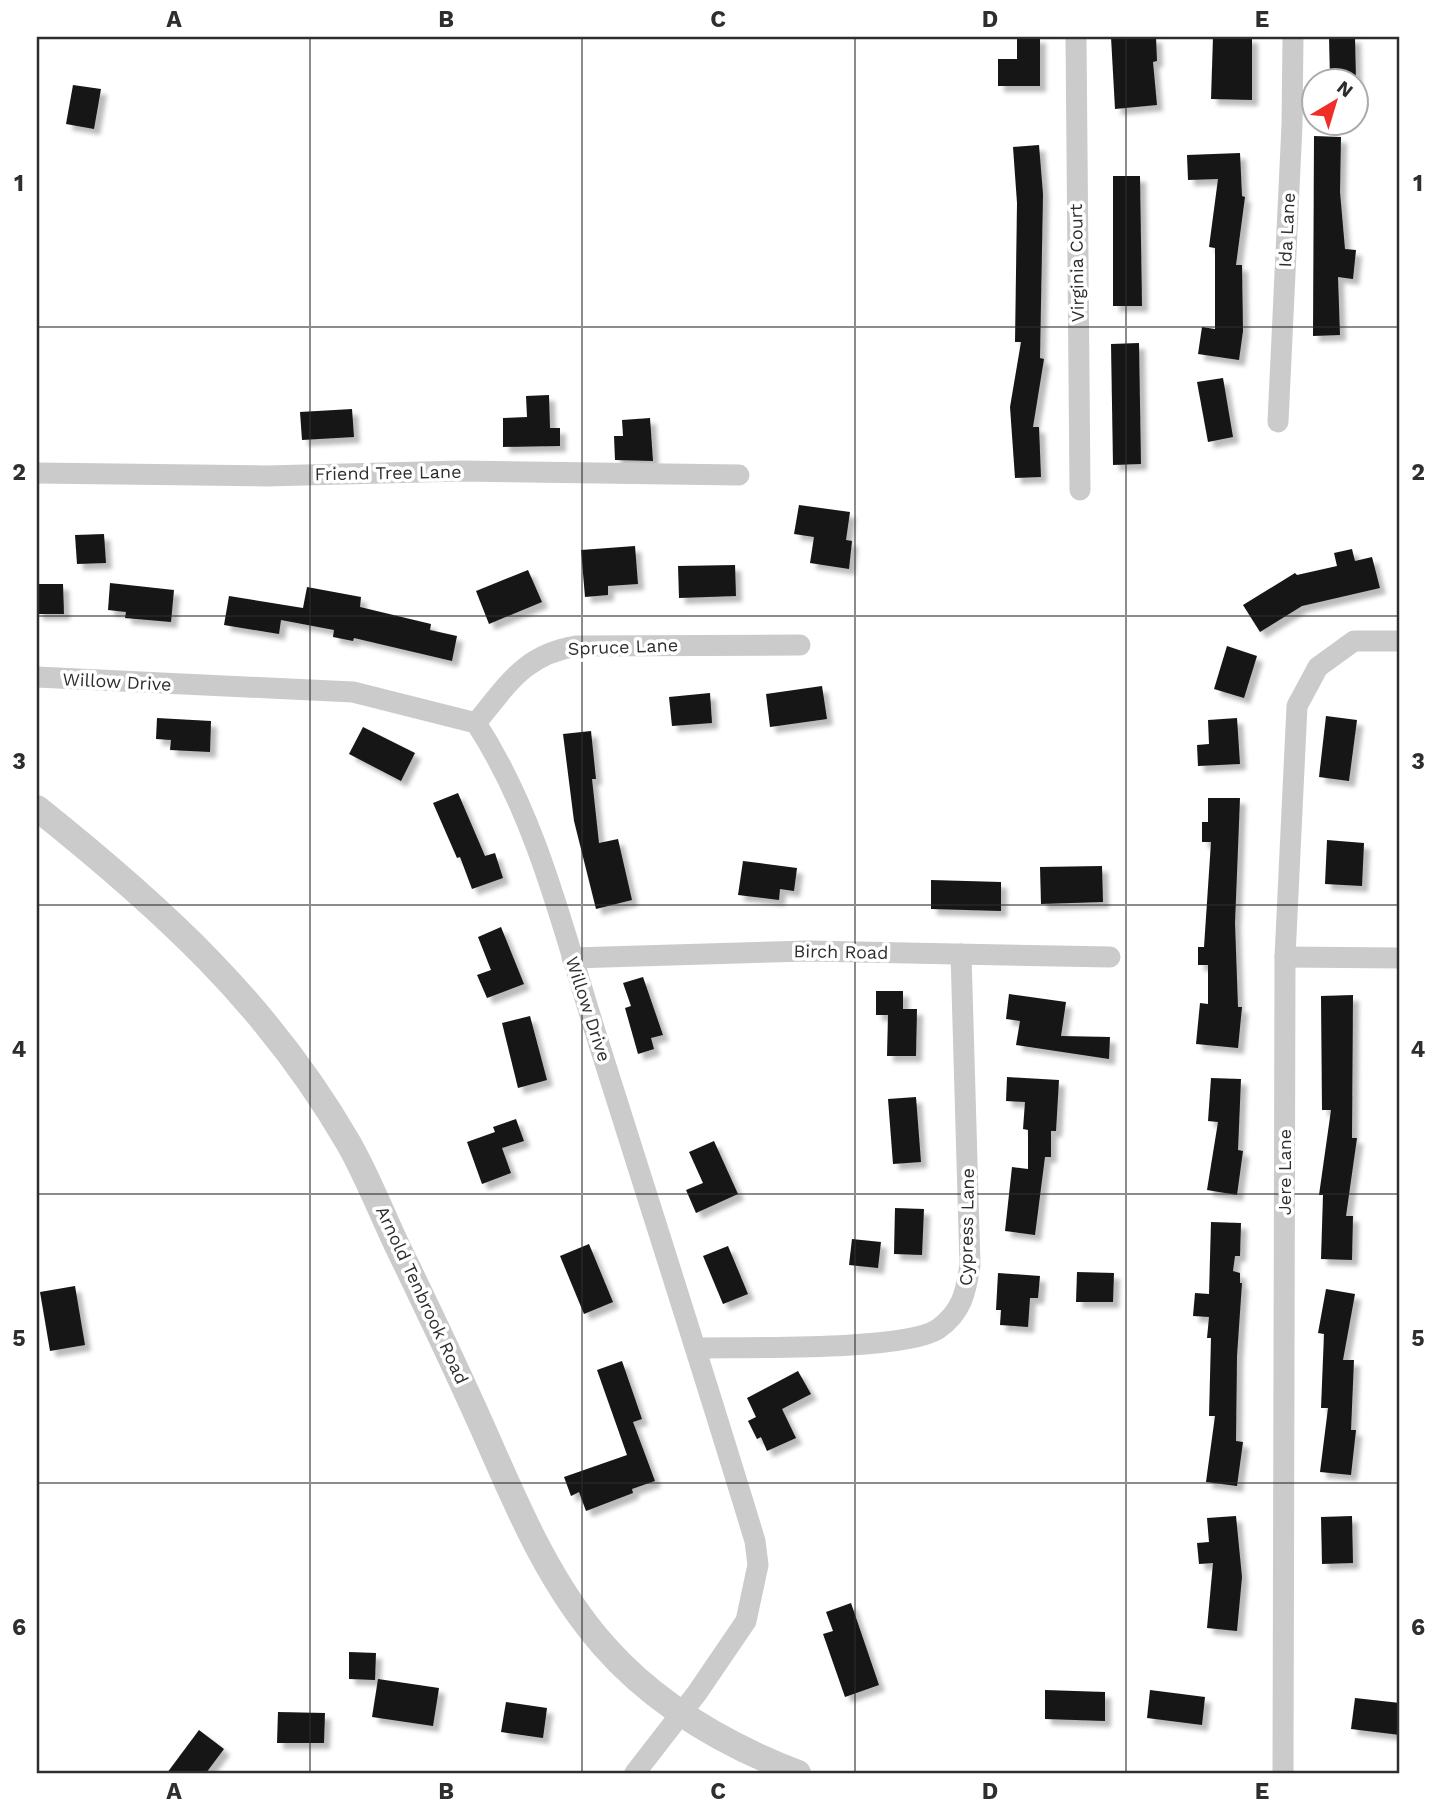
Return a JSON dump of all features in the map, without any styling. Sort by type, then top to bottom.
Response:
[{"type":"street","name":"Virginia Court","points":[[1076,37],[1080,490]]},
{"type":"street","name":"Ida Lane","points":[[1278,422],[1292,125],[1293,37]]},
{"type":"street","name":"Friend Tree Lane","points":[[37,473],[266,476],[461,471],[739,475]]},
{"type":"street","name":"Jere Lane","points":[[1283,1773],[1285,957],[1297,706],[1318,667],[1354,641],[1400,641]]},
{"type":"street","name":"Spruce Lane","points":[[476,723],[528,663],[548,651],[577,646],[800,645]]},
{"type":"street","name":"Willow Drive","points":[[37,677],[353,692],[476,723],[510,781],[536,844],[755,1541],[758,1565],[746,1621],[682,1714],[635,1773]]},
{"type":"street","name":"Arnold Tenbrook Road","points":[[37,807],[131,884],[185,933],[236,986],[298,1066],[344,1137],[380,1205],[544,1562],[603,1645],[635,1677],[682,1714],[761,1759],[798,1773]]},
{"type":"street","name":"Birch Road","points":[[572,958],[808,951],[1110,957]]},
{"type":"street","name":"Cypress Lane","points":[[696,1348],[844,1345],[906,1340],[936,1330],[960,1309],[966,1294],[970,1265],[961,954]]},
{"type":"street","points":[[1285,957],[1400,958]]},
{"type":"building","points":[[1017,37],[1040,37],[1040,86],[998,86],[998,59],[1017,59]]},
{"type":"building","points":[[1111,37],[1156,37],[1157,61],[1153,62],[1157,105],[1115,109]]},
{"type":"building","points":[[1213,37],[1252,37],[1252,100],[1211,99]]},
{"type":"building","points":[[1329,37],[1355,37],[1356,66],[1330,66]]},
{"type":"building","points":[[73,85],[101,89],[94,129],[66,124]]},
{"type":"building","points":[[1314,136],[1341,137],[1340,192],[1345,249],[1356,250],[1353,279],[1338,277],[1340,335],[1313,336]]},
{"type":"building","points":[[1039,145],[1043,194],[1040,358],[1044,359],[1033,427],[1039,427],[1041,477],[1015,478],[1010,407],[1021,342],[1015,342],[1017,203],[1013,147]]},
{"type":"building","points":[[1240,153],[1242,196],[1245,197],[1236,265],[1242,265],[1243,331],[1239,360],[1198,354],[1202,327],[1215,329],[1215,248],[1209,247],[1218,179],[1188,180],[1187,155]]},
{"type":"building","points":[[1113,176],[1140,176],[1142,306],[1113,306]]},
{"type":"building","points":[[1139,343],[1141,464],[1113,465],[1111,344]]},
{"type":"building","points":[[1223,378],[1233,437],[1208,442],[1197,382]]},
{"type":"building","points":[[549,395],[550,428],[560,428],[560,446],[503,447],[503,418],[527,417],[526,396]]},
{"type":"building","points":[[352,409],[354,437],[302,440],[300,412]]},
{"type":"building","points":[[650,418],[653,461],[615,460],[614,436],[623,436],[622,420]]},
{"type":"building","points":[[799,505],[850,512],[846,540],[852,541],[849,569],[810,563],[814,537],[794,534]]},
{"type":"building","points":[[104,534],[106,563],[77,564],[75,535]]},
{"type":"building","points":[[635,546],[638,584],[608,586],[608,595],[585,597],[581,550]]},
{"type":"building","points":[[1352,549],[1355,561],[1372,557],[1380,588],[1302,606],[1260,632],[1243,605],[1295,573],[1297,575],[1337,566],[1334,553]]},
{"type":"building","points":[[735,565],[736,596],[679,598],[678,566]]},
{"type":"building","points":[[528,570],[542,602],[489,624],[476,591]]},
{"type":"building","points":[[110,583],[174,590],[171,622],[125,618],[126,612],[108,610]]},
{"type":"building","points":[[37,584],[63,584],[64,614],[37,614]]},
{"type":"building","points":[[307,587],[361,597],[360,607],[431,624],[430,630],[457,636],[452,661],[354,638],[353,641],[333,637],[334,630],[281,620],[279,634],[224,625],[229,596],[303,608]]},
{"type":"building","points":[[1227,646],[1257,656],[1244,698],[1214,689]]},
{"type":"building","points":[[822,686],[827,719],[770,727],[766,694]]},
{"type":"building","points":[[710,693],[712,723],[672,726],[669,697]]},
{"type":"building","points":[[1326,716],[1357,720],[1349,781],[1319,777]]},
{"type":"building","points":[[157,718],[211,721],[210,752],[170,750],[171,740],[156,739]]},
{"type":"building","points":[[1237,718],[1240,764],[1198,766],[1197,745],[1209,744],[1208,720]]},
{"type":"building","points":[[363,727],[415,753],[401,781],[349,754]]},
{"type":"building","points":[[591,731],[596,779],[592,779],[599,843],[618,839],[632,900],[596,909],[574,821],[563,734]]},
{"type":"building","points":[[458,793],[485,856],[495,853],[503,878],[472,889],[460,857],[457,858],[433,803]]},
{"type":"building","points":[[1208,798],[1240,798],[1235,923],[1238,1007],[1242,1007],[1238,1048],[1196,1044],[1200,1003],[1208,1004],[1208,965],[1198,965],[1198,947],[1204,947],[1211,842],[1202,842],[1202,822],[1208,822]]},
{"type":"building","points":[[1327,840],[1364,843],[1362,886],[1325,884]]},
{"type":"building","points":[[743,861],[797,868],[794,891],[780,889],[779,900],[738,895]]},
{"type":"building","points":[[1102,866],[1103,902],[1041,904],[1040,867]]},
{"type":"building","points":[[931,880],[1001,882],[1001,911],[931,909]]},
{"type":"building","points":[[501,927],[524,984],[487,998],[477,975],[491,970],[478,937]]},
{"type":"building","points":[[643,977],[663,1035],[651,1038],[654,1049],[638,1054],[625,1008],[631,1006],[623,983]]},
{"type":"building","points":[[876,991],[903,991],[903,1009],[917,1009],[916,1056],[887,1056],[888,1015],[876,1015]]},
{"type":"building","points":[[1009,994],[1066,1002],[1061,1036],[1110,1037],[1109,1059],[1016,1045],[1020,1021],[1006,1019]]},
{"type":"building","points":[[1353,995],[1352,1138],[1357,1138],[1346,1216],[1353,1216],[1352,1260],[1321,1259],[1323,1195],[1319,1195],[1331,1110],[1322,1110],[1321,996]]},
{"type":"building","points":[[530,1016],[547,1080],[518,1088],[502,1023]]},
{"type":"building","points":[[1007,1077],[1059,1080],[1056,1131],[1051,1131],[1051,1157],[1045,1157],[1035,1235],[1005,1231],[1012,1167],[1028,1169],[1028,1130],[1023,1129],[1025,1102],[1006,1101]]},
{"type":"building","points":[[1211,1078],[1241,1079],[1238,1150],[1243,1151],[1237,1195],[1207,1190],[1218,1122],[1208,1121]]},
{"type":"building","points":[[916,1097],[921,1162],[893,1164],[888,1099]]},
{"type":"building","points":[[516,1119],[524,1141],[502,1148],[511,1173],[482,1184],[467,1142],[495,1132],[493,1127]]},
{"type":"building","points":[[714,1141],[738,1194],[696,1213],[686,1190],[703,1183],[689,1152]]},
{"type":"building","points":[[895,1208],[924,1209],[922,1255],[894,1254]]},
{"type":"building","points":[[1211,1222],[1241,1223],[1240,1256],[1235,1256],[1233,1271],[1240,1273],[1242,1283],[1237,1356],[1236,1441],[1243,1442],[1237,1486],[1206,1482],[1215,1416],[1209,1416],[1211,1338],[1207,1338],[1209,1317],[1193,1316],[1195,1293],[1209,1294]]},
{"type":"building","points":[[852,1239],[881,1242],[878,1268],[849,1265]]},
{"type":"building","points":[[589,1244],[613,1302],[584,1314],[560,1256]]},
{"type":"building","points":[[728,1246],[748,1294],[723,1304],[703,1256]]},
{"type":"building","points":[[1077,1272],[1114,1273],[1113,1302],[1076,1302]]},
{"type":"building","points":[[998,1273],[1040,1276],[1038,1298],[1030,1298],[1028,1327],[1000,1325],[1001,1310],[996,1310]]},
{"type":"building","points":[[75,1286],[85,1345],[50,1351],[40,1292]]},
{"type":"building","points":[[1326,1289],[1355,1294],[1343,1360],[1354,1360],[1351,1430],[1356,1430],[1351,1475],[1320,1472],[1328,1408],[1321,1408],[1324,1334],[1318,1333]]},
{"type":"building","points":[[622,1361],[642,1419],[633,1422],[655,1481],[632,1489],[633,1493],[586,1511],[579,1492],[571,1496],[564,1477],[627,1455],[597,1370]]},
{"type":"building","points":[[798,1371],[811,1394],[782,1409],[796,1438],[767,1451],[761,1437],[757,1439],[748,1421],[756,1417],[747,1398]]},
{"type":"building","points":[[1236,1516],[1242,1577],[1237,1631],[1207,1628],[1213,1563],[1199,1564],[1197,1543],[1209,1542],[1207,1518]]},
{"type":"building","points":[[1352,1516],[1353,1563],[1322,1564],[1321,1517]]},
{"type":"building","points":[[851,1603],[879,1685],[845,1697],[823,1634],[833,1631],[826,1612]]},
{"type":"building","points":[[349,1652],[376,1653],[375,1680],[349,1679]]},
{"type":"building","points":[[378,1679],[439,1688],[433,1726],[372,1717]]},
{"type":"building","points":[[1045,1690],[1105,1692],[1105,1721],[1045,1719]]},
{"type":"building","points":[[1150,1690],[1205,1697],[1202,1725],[1147,1718]]},
{"type":"building","points":[[1355,1698],[1400,1703],[1400,1735],[1351,1729]]},
{"type":"building","points":[[506,1702],[547,1708],[543,1738],[501,1732]]},
{"type":"building","points":[[278,1712],[325,1713],[324,1743],[277,1743]]},
{"type":"building","points":[[199,1730],[224,1749],[206,1773],[167,1773]]}]
